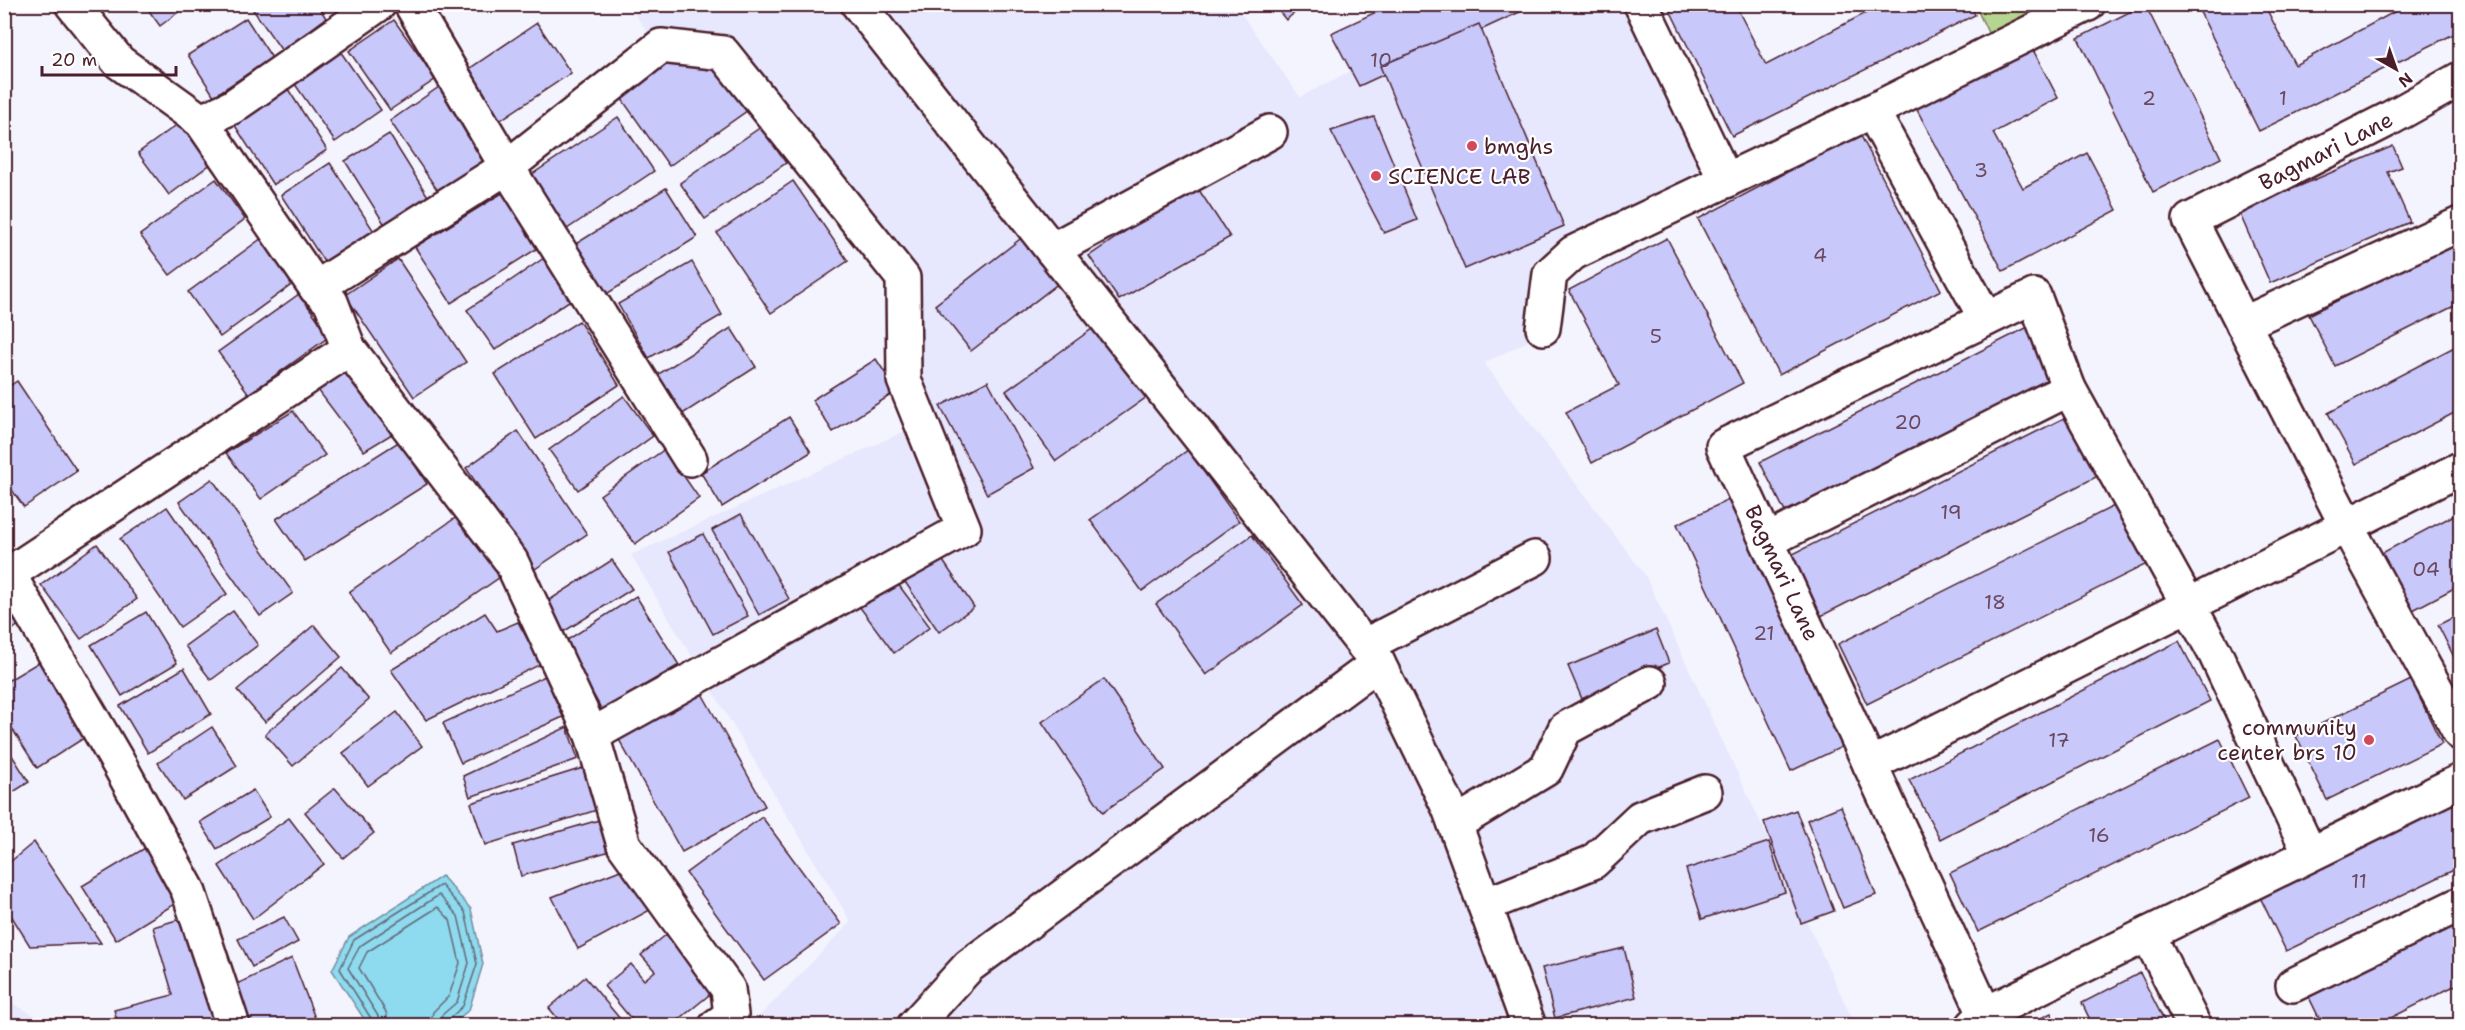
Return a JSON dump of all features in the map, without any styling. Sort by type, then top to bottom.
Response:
[{"type":"street","points":[[72,4],[119,62],[201,121],[316,288],[331,302],[349,349],[511,561],[592,735],[624,845],[728,989],[734,1022]]},
{"type":"street","points":[[201,121],[232,107],[379,4]]},
{"type":"street","points":[[411,4],[507,167],[690,459]]},
{"type":"street","points":[[858,4],[1371,655],[1455,824],[1529,1026]]},
{"type":"street","points":[[1641,4],[1726,181]]},
{"type":"street","points":[[1543,328],[1550,274],[1573,253],[1872,111],[2088,4]]},
{"type":"street","points":[[316,288],[507,167],[661,46],[723,53],[903,278],[904,380],[964,529],[592,735]]},
{"type":"street","name":"Bagmari Lane","points":[[2243,324],[2190,220],[2387,120],[2460,79]]},
{"type":"street","points":[[1872,111],[1986,319]]},
{"type":"street","points":[[1052,250],[1270,132]]},
{"type":"street","points":[[2460,224],[2243,324],[2347,526],[2460,733]]},
{"type":"street","name":"Bagmari Lane","points":[[1979,1020],[1870,765],[1723,446],[2034,296],[2069,389]]},
{"type":"street","points":[[233,1026],[188,890],[120,766],[7,576],[349,349]]},
{"type":"street","points":[[1767,542],[2069,389],[2215,653],[2310,854]]},
{"type":"street","points":[[1870,765],[2460,469]]},
{"type":"street","points":[[914,1026],[969,966],[1371,655],[1535,558]]},
{"type":"street","points":[[1455,824],[1546,769],[1565,729],[1650,682]]},
{"type":"street","points":[[1979,1020],[2148,934],[2460,781]]},
{"type":"street","points":[[1485,905],[1593,862],[1640,818],[1705,792]]},
{"type":"street","points":[[2293,985],[2460,904]]},
{"type":"street","points":[[2148,934],[2194,1026]]},
{"type":"shaded area","points":[[628,5],[1235,5],[1300,97],[1478,5],[1628,5],[1710,171],[1539,260],[1528,341],[1484,363],[1645,575],[1855,1025],[758,1025],[755,1021],[851,922],[631,555],[932,419],[912,366],[904,288],[722,47],[656,43]]},
{"type":"shaded area","points":[[5,999],[51,1025],[5,1025]]},
{"type":"green space","points":[[1975,5],[2060,5],[1992,41]]},
{"type":"water","points":[[442,876],[471,909],[483,964],[469,1010],[450,1025],[368,1025],[332,970],[349,937]]},
{"type":"building","points":[[144,4],[189,4],[160,26]]},
{"type":"building","points":[[249,4],[317,4],[326,18],[282,51]]},
{"type":"building","points":[[334,4],[349,4],[339,11]]},
{"type":"building","points":[[1273,4],[1305,4],[1286,20]]},
{"type":"building","points":[[1393,4],[1537,4],[1359,86],[1331,33]]},
{"type":"building","points":[[1667,4],[1735,4],[1766,65],[1883,4],[1970,4],[1975,15],[1732,136]]},
{"type":"building","points":[[2145,4],[2221,158],[2153,192],[2078,38]]},
{"type":"building","points":[[2196,4],[2264,4],[2295,65],[2409,4],[2460,4],[2460,31],[2259,131]]},
{"type":"building","points":[[246,18],[272,58],[214,96],[188,55]]},
{"type":"building","points":[[394,20],[436,79],[390,110],[349,51]]},
{"type":"building","points":[[537,23],[571,73],[496,123],[463,73]]},
{"type":"building","name":"bmghs","points":[[1479,24],[1564,226],[1465,269],[1380,66]]},
{"type":"building","points":[[2030,44],[2058,98],[1993,133],[2023,188],[2087,153],[2117,210],[2003,271],[1915,106]]},
{"type":"building","points":[[338,48],[381,110],[335,142],[292,80]]},
{"type":"building","points":[[664,51],[719,67],[751,108],[669,166],[614,88]]},
{"type":"building","points":[[286,86],[327,150],[273,185],[232,121]]},
{"type":"building","points":[[439,87],[490,160],[440,194],[390,121]]},
{"type":"building","points":[[618,117],[654,171],[567,229],[531,175]]},
{"type":"building","name":"SCIENCE LAB","points":[[1374,117],[1417,220],[1384,233],[1331,131]]},
{"type":"building","points":[[182,121],[212,163],[169,195],[138,153]]},
{"type":"building","points":[[761,127],[786,163],[705,219],[680,183]]},
{"type":"building","points":[[389,134],[429,198],[385,225],[345,161]]},
{"type":"building","points":[[1860,134],[1941,290],[1779,375],[1698,219]]},
{"type":"building","points":[[2393,146],[2402,167],[2388,172],[2410,222],[2270,283],[2239,212]]},
{"type":"building","points":[[330,163],[377,236],[328,268],[281,195]]},
{"type":"building","points":[[216,179],[245,219],[170,275],[140,235]]},
{"type":"building","points":[[793,181],[848,261],[771,313],[717,233]]},
{"type":"building","points":[[1195,184],[1230,237],[1119,300],[1089,256]]},
{"type":"building","points":[[666,188],[697,237],[605,295],[574,245]]},
{"type":"building","points":[[504,192],[538,248],[451,303],[415,247]]},
{"type":"building","points":[[1024,236],[1060,282],[971,351],[935,305]]},
{"type":"building","points":[[262,238],[294,283],[220,337],[188,292]]},
{"type":"building","points":[[1667,238],[1743,383],[1592,463],[1566,412],[1619,385],[1569,290]]},
{"type":"building","points":[[2460,238],[2460,303],[2335,366],[2309,315]]},
{"type":"building","points":[[544,258],[572,299],[495,350],[467,310]]},
{"type":"building","points":[[398,259],[466,362],[414,397],[345,295]]},
{"type":"building","points":[[692,262],[722,315],[649,358],[618,304]]},
{"type":"building","points":[[299,294],[330,336],[249,394],[218,352]]},
{"type":"building","points":[[579,321],[619,385],[536,439],[495,374]]},
{"type":"building","points":[[1103,321],[1154,392],[1056,461],[1006,391]]},
{"type":"building","points":[[2028,327],[2055,381],[1787,516],[1760,462]]},
{"type":"building","points":[[731,328],[756,367],[681,415],[657,375]]},
{"type":"building","points":[[2460,344],[2460,410],[2356,464],[2328,413]]},
{"type":"building","points":[[876,359],[897,391],[833,432],[812,400]]},
{"type":"building","points":[[352,368],[397,431],[364,451],[318,390]]},
{"type":"building","points":[[17,381],[77,471],[24,507],[4,479],[4,390]]},
{"type":"building","points":[[988,381],[1034,468],[987,494],[940,406]]},
{"type":"building","points":[[624,396],[653,436],[578,490],[549,450]]},
{"type":"building","points":[[2080,410],[2110,470],[1821,616],[1791,555]]},
{"type":"building","points":[[293,411],[325,455],[261,499],[226,453]]},
{"type":"building","points":[[789,417],[811,452],[722,507],[701,473]]},
{"type":"building","points":[[518,431],[587,534],[535,569],[466,468]]},
{"type":"building","points":[[400,441],[427,484],[305,561],[276,519]]},
{"type":"building","points":[[665,449],[699,498],[635,544],[600,495]]},
{"type":"building","points":[[1188,450],[1239,521],[1142,591],[1090,520]]},
{"type":"building","points":[[212,479],[293,593],[260,616],[179,502]]},
{"type":"building","points":[[1737,496],[1852,742],[1791,771],[1677,524]]},
{"type":"building","points":[[2124,501],[2153,561],[1867,704],[1838,644]]},
{"type":"building","points":[[167,507],[227,594],[180,627],[120,539]]},
{"type":"building","points":[[2460,512],[2460,585],[2413,610],[2382,553]]},
{"type":"building","points":[[461,514],[503,575],[391,653],[349,592]]},
{"type":"building","points":[[741,514],[789,599],[759,615],[712,530]]},
{"type":"building","points":[[703,534],[748,616],[713,634],[669,552]]},
{"type":"building","points":[[1252,535],[1303,605],[1206,675],[1156,604]]},
{"type":"building","points":[[97,544],[137,599],[81,639],[41,585]]},
{"type":"building","points":[[937,552],[974,607],[939,632],[901,576]]},
{"type":"building","points":[[612,560],[632,589],[560,634],[540,606]]},
{"type":"building","points":[[892,576],[930,627],[894,653],[856,602]]},
{"type":"building","points":[[636,596],[679,665],[602,710],[564,642]]},
{"type":"building","points":[[4,597],[23,621],[4,637]]},
{"type":"building","points":[[233,611],[258,645],[211,680],[185,646]]},
{"type":"building","points":[[146,612],[177,663],[122,696],[91,645]]},
{"type":"building","points":[[485,613],[497,631],[518,622],[541,664],[426,720],[391,670]]},
{"type":"building","points":[[2460,614],[2460,669],[2438,625]]},
{"type":"building","points":[[314,625],[341,657],[265,722],[237,690]]},
{"type":"building","points":[[1656,630],[1669,663],[1582,699],[1568,666]]},
{"type":"building","points":[[2179,641],[2210,701],[1940,839],[1909,780]]},
{"type":"building","points":[[49,656],[95,731],[37,768],[4,716],[4,683]]},
{"type":"building","points":[[184,668],[211,714],[148,753],[120,706]]},
{"type":"building","points":[[342,668],[369,700],[293,766],[265,734]]},
{"type":"building","points":[[545,676],[563,717],[461,763],[443,723]]},
{"type":"building","points":[[1104,679],[1165,769],[1103,812],[1042,722]]},
{"type":"building","name":"community center brs 10","points":[[2411,680],[2442,744],[2327,800],[2296,736]]},
{"type":"building","points":[[700,690],[765,806],[682,852],[617,736]]},
{"type":"building","points":[[397,712],[422,746],[368,786],[343,753]]},
{"type":"building","points":[[212,727],[237,766],[183,800],[158,763]]},
{"type":"building","points":[[567,727],[578,759],[470,797],[463,776]]},
{"type":"building","points":[[2220,739],[2249,798],[1978,932],[1950,873]]},
{"type":"building","points":[[4,743],[29,782],[4,798]]},
{"type":"building","points":[[586,767],[600,809],[485,845],[471,803]]},
{"type":"building","points":[[335,788],[374,833],[343,858],[305,812]]},
{"type":"building","points":[[253,790],[270,817],[217,849],[200,822]]},
{"type":"building","points":[[2460,796],[2460,867],[2286,951],[2259,895]]},
{"type":"building","points":[[1841,806],[1876,895],[1843,908],[1807,820]]},
{"type":"building","points":[[1796,810],[1834,911],[1801,923],[1764,822]]},
{"type":"building","points":[[762,817],[841,924],[764,980],[686,873]]},
{"type":"building","points":[[289,818],[324,864],[253,919],[219,866]]},
{"type":"building","points":[[599,820],[607,852],[521,876],[513,845]]},
{"type":"building","points":[[34,842],[101,943],[30,946],[4,904],[4,867]]},
{"type":"building","points":[[155,842],[189,895],[116,940],[82,886]]},
{"type":"building","points":[[1769,842],[1785,892],[1702,919],[1686,869]]},
{"type":"building","points":[[628,867],[650,910],[578,949],[552,897]]},
{"type":"building","points":[[2460,910],[2460,983],[2375,1026],[2323,1026],[2304,987]]},
{"type":"building","points":[[187,917],[218,1026],[159,1026],[157,1021],[149,1026],[119,1026],[114,1010],[173,995],[153,927]]},
{"type":"building","points":[[284,917],[298,942],[252,967],[238,939]]},
{"type":"building","points":[[672,930],[719,987],[671,1026],[637,1026],[604,986],[631,964],[644,980],[655,971],[641,955]]},
{"type":"building","points":[[1624,948],[1636,997],[1555,1018],[1542,968]]},
{"type":"building","points":[[292,958],[318,1026],[252,1026],[237,984]]},
{"type":"building","points":[[2140,973],[2167,1026],[2093,1026],[2082,1003]]},
{"type":"building","points":[[585,977],[626,1026],[564,1026],[549,1008]]},
{"type":"building","points":[[2051,1013],[2057,1026],[2025,1026]]},
{"type":"building","points":[[2460,1018],[2460,1026],[2445,1026]]},
{"type":"place","name":"bmghs","points":[[1472,146]]},
{"type":"place","name":"SCIENCE LAB","points":[[1376,176]]},
{"type":"place","name":"community center brs 10","points":[[2369,740]]}]
